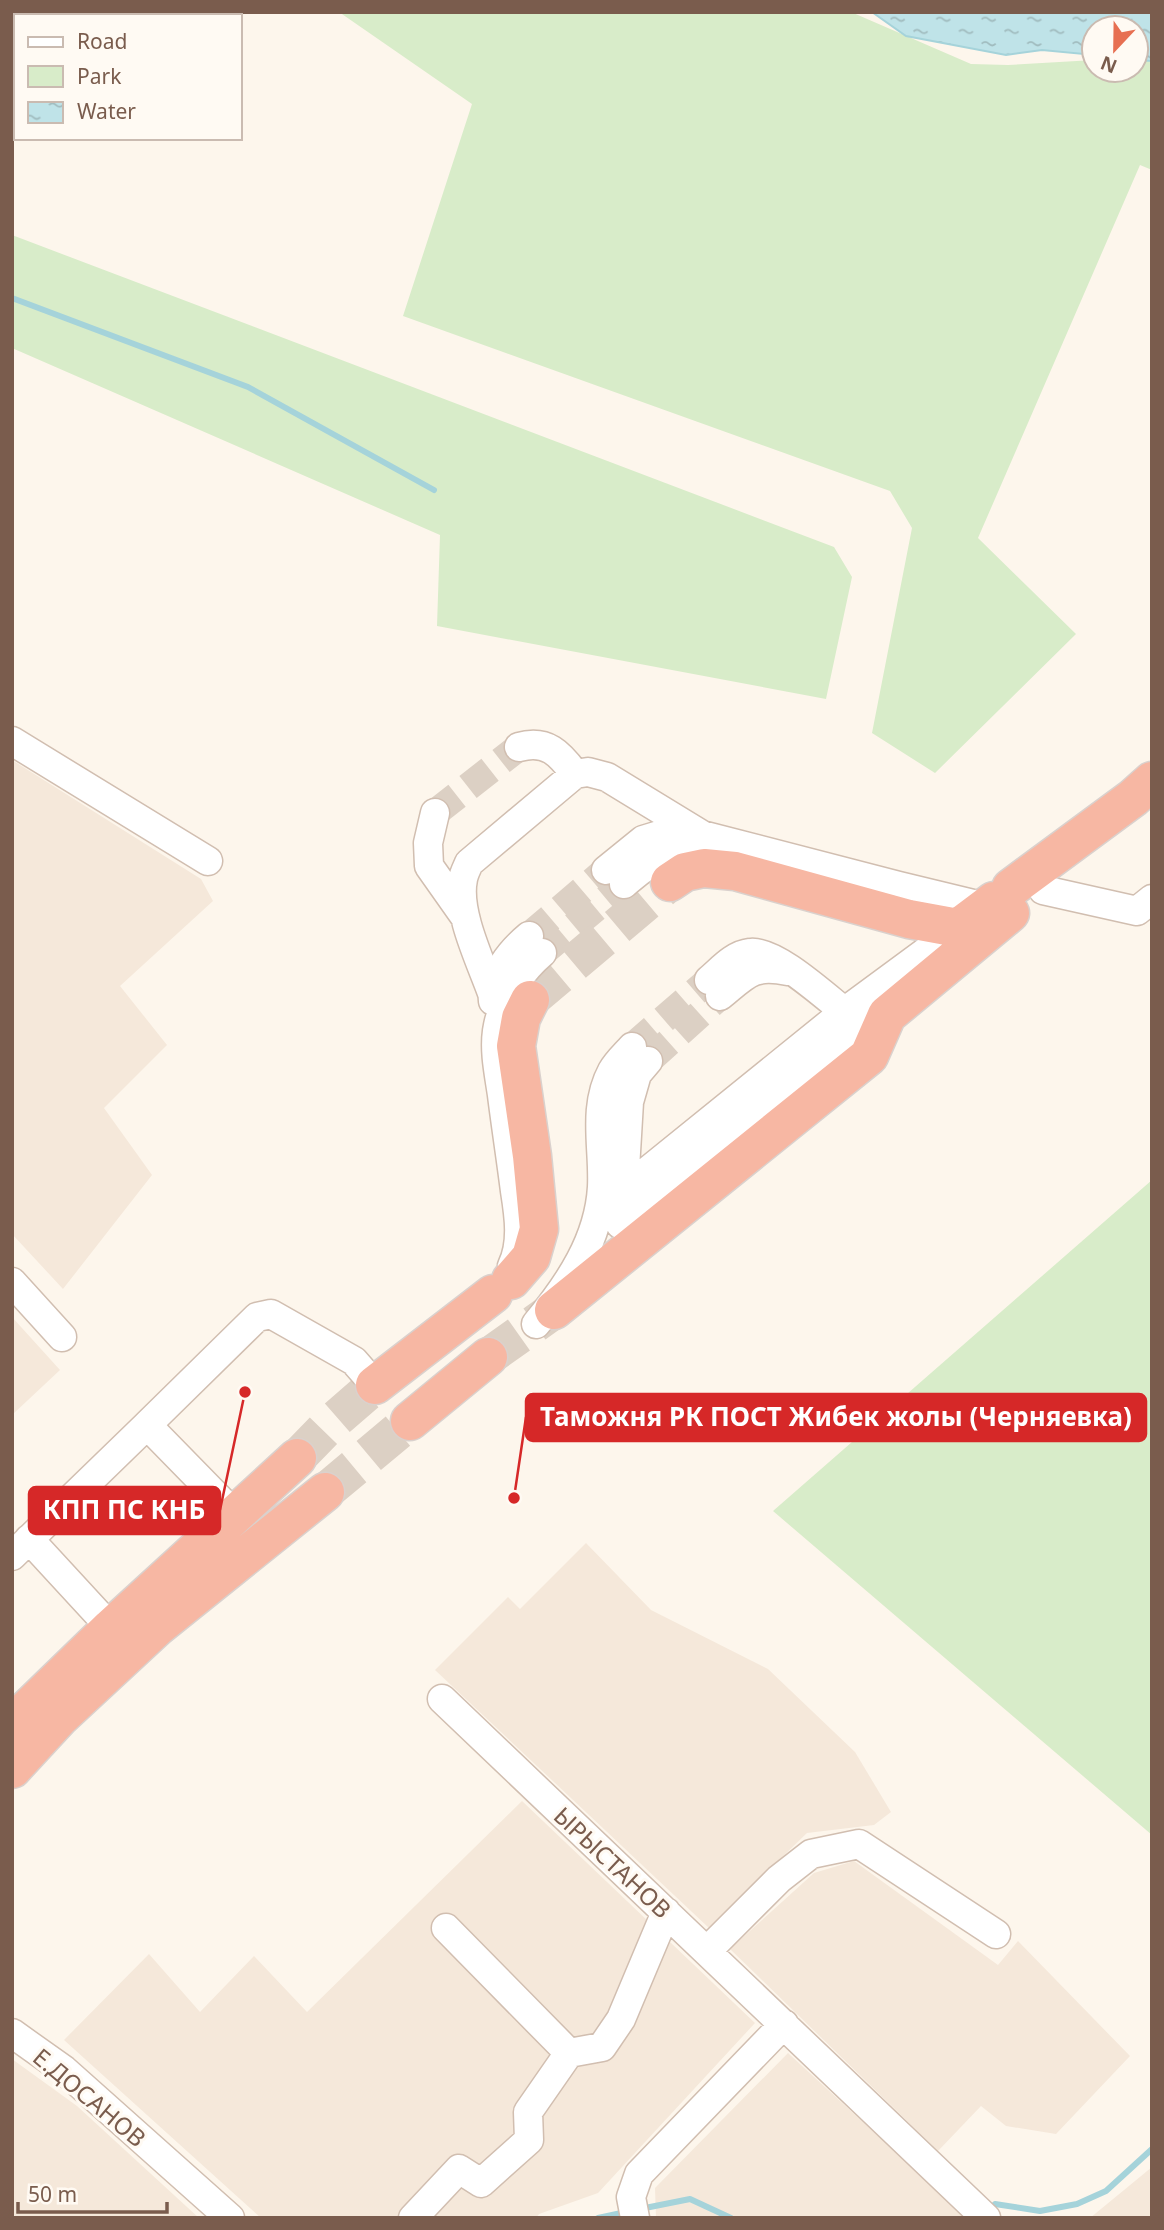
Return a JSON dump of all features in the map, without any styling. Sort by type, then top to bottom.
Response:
[{"type":"highway","points":[[545,1317],[869,1056],[877,1021],[1004,904],[1152,781]]},
{"type":"highway","points":[[670,882],[685,872],[704,869],[735,872],[909,919],[1004,904],[1152,813]]},
{"type":"highway","points":[[375,1385],[501,1287],[531,1257],[539,1229],[532,1156],[516,1046],[522,1018],[530,1000]]},
{"type":"highway","points":[[410,1421],[488,1357]]},
{"type":"highway","points":[[12,1724],[111,1628],[297,1458]]},
{"type":"highway","points":[[12,1769],[59,1718],[157,1628],[325,1492]]},
{"type":"street","points":[[12,741],[208,861]]},
{"type":"street","points":[[519,747],[530,744],[559,753],[575,774]]},
{"type":"street","points":[[501,1287],[516,1257],[520,1234],[518,1207],[497,1062],[497,1030],[492,993],[465,917],[462,898],[463,880],[469,863],[575,774],[588,772],[607,777],[702,835]]},
{"type":"street","points":[[435,813],[428,844],[429,866],[465,917]]},
{"type":"street","points":[[820,894],[802,877],[696,850],[668,853],[615,877],[643,840],[666,833],[702,835],[899,886],[1004,904],[1138,911],[1152,899]]},
{"type":"street","points":[[624,1190],[844,1012],[1004,904]]},
{"type":"street","points":[[492,993],[498,974],[515,947],[536,945],[528,965],[511,988],[497,1030]]},
{"type":"street","points":[[715,988],[736,957],[751,952],[765,954],[794,972],[844,1012],[877,1021]]},
{"type":"street","points":[[620,1224],[877,1021]]},
{"type":"street","points":[[545,1317],[586,1252],[602,1188],[601,1100],[613,1068],[640,1054],[629,1102],[620,1224],[602,1271]]},
{"type":"street","points":[[12,1283],[62,1337]]},
{"type":"street","points":[[111,1628],[21,1548],[257,1317],[271,1314],[354,1361],[375,1385]]},
{"type":"street","points":[[147,1425],[236,1516]]},
{"type":"street","name":"ЫРЫСТАНОВ","points":[[442,1699],[986,2218]]},
{"type":"street","points":[[707,1951],[779,1879],[811,1854],[859,1844],[996,1934]]},
{"type":"street","points":[[413,2218],[459,2169],[481,2183],[529,2140],[528,2112],[569,2053],[602,2047],[621,2019],[666,1912]]},
{"type":"street","points":[[446,1928],[569,2053]]},
{"type":"street","points":[[635,2218],[631,2197],[639,2174],[784,2024]]},
{"type":"street","name":"Е.ДОСАНОВ","points":[[12,2033],[64,2070],[230,2218]]},
{"type":"shaded area","points":[[12,760],[201,879],[213,901],[120,986],[167,1045],[104,1108],[152,1175],[63,1289],[12,1234]]},
{"type":"shaded area","points":[[12,1317],[60,1370],[12,1415]]},
{"type":"shaded area","points":[[586,1543],[651,1610],[768,1669],[855,1752],[891,1812],[874,1825],[807,1833],[709,1928],[435,1670],[508,1597],[520,1609]]},
{"type":"shaded area","points":[[522,1801],[755,2023],[598,2193],[539,2214],[536,2218],[261,2218],[64,2040],[149,1954],[200,2012],[254,1956],[307,2012]]},
{"type":"shaded area","points":[[854,1861],[998,1965],[1018,1941],[1130,2056],[1056,2134],[1006,2126],[981,2106],[938,2151],[730,1949],[814,1873]]},
{"type":"shaded area","points":[[788,2053],[967,2218],[656,2218],[655,2188]]},
{"type":"shaded area","points":[[12,2059],[77,2106],[199,2218],[12,2218]]},
{"type":"shaded area","points":[[1152,2167],[1152,2218],[1090,2218]]},
{"type":"green space","points":[[339,12],[851,12],[971,64],[1080,61],[1080,84],[1150,84],[1152,57],[1152,170],[1140,165],[978,538],[1076,634],[935,773],[872,733],[912,528],[890,491],[403,316],[472,104]]},
{"type":"green space","points":[[12,235],[834,547],[852,577],[826,699],[437,626],[440,535],[12,348]]},
{"type":"green space","points":[[1152,1180],[1152,1835],[773,1511]]},
{"type":"water","points":[[872,12],[1152,12],[1152,61],[1150,14],[1080,14],[1080,54],[1042,50],[1006,55],[906,36]]},
{"type":"waterway","points":[[12,298],[248,387],[434,490]]},
{"type":"waterway","points":[[988,2211],[995,2204],[1040,2211],[1077,2204],[1106,2191],[1152,2149]]},
{"type":"waterway","points":[[640,2209],[690,2199],[731,2218]]},
{"type":"waterway","points":[[598,2218],[626,2212]]},
{"type":"tunnel","points":[[435,813],[519,747]]},
{"type":"tunnel","points":[[529,936],[606,870]]},
{"type":"tunnel","points":[[530,1000],[670,882]]},
{"type":"tunnel","points":[[542,953],[624,884]]},
{"type":"tunnel","points":[[632,1047],[709,980]]},
{"type":"tunnel","points":[[648,1061],[720,996]]},
{"type":"tunnel","points":[[488,1357],[554,1310]]},
{"type":"tunnel","points":[[297,1458],[329,1425],[375,1385]]},
{"type":"tunnel","points":[[325,1492],[410,1421]]},
{"type":"place","name":"КПП ПС КНБ","points":[[245,1392]]},
{"type":"place","name":"Таможня РК ПОСТ Жибек жолы (Черняевка)","points":[[514,1498]]}]
